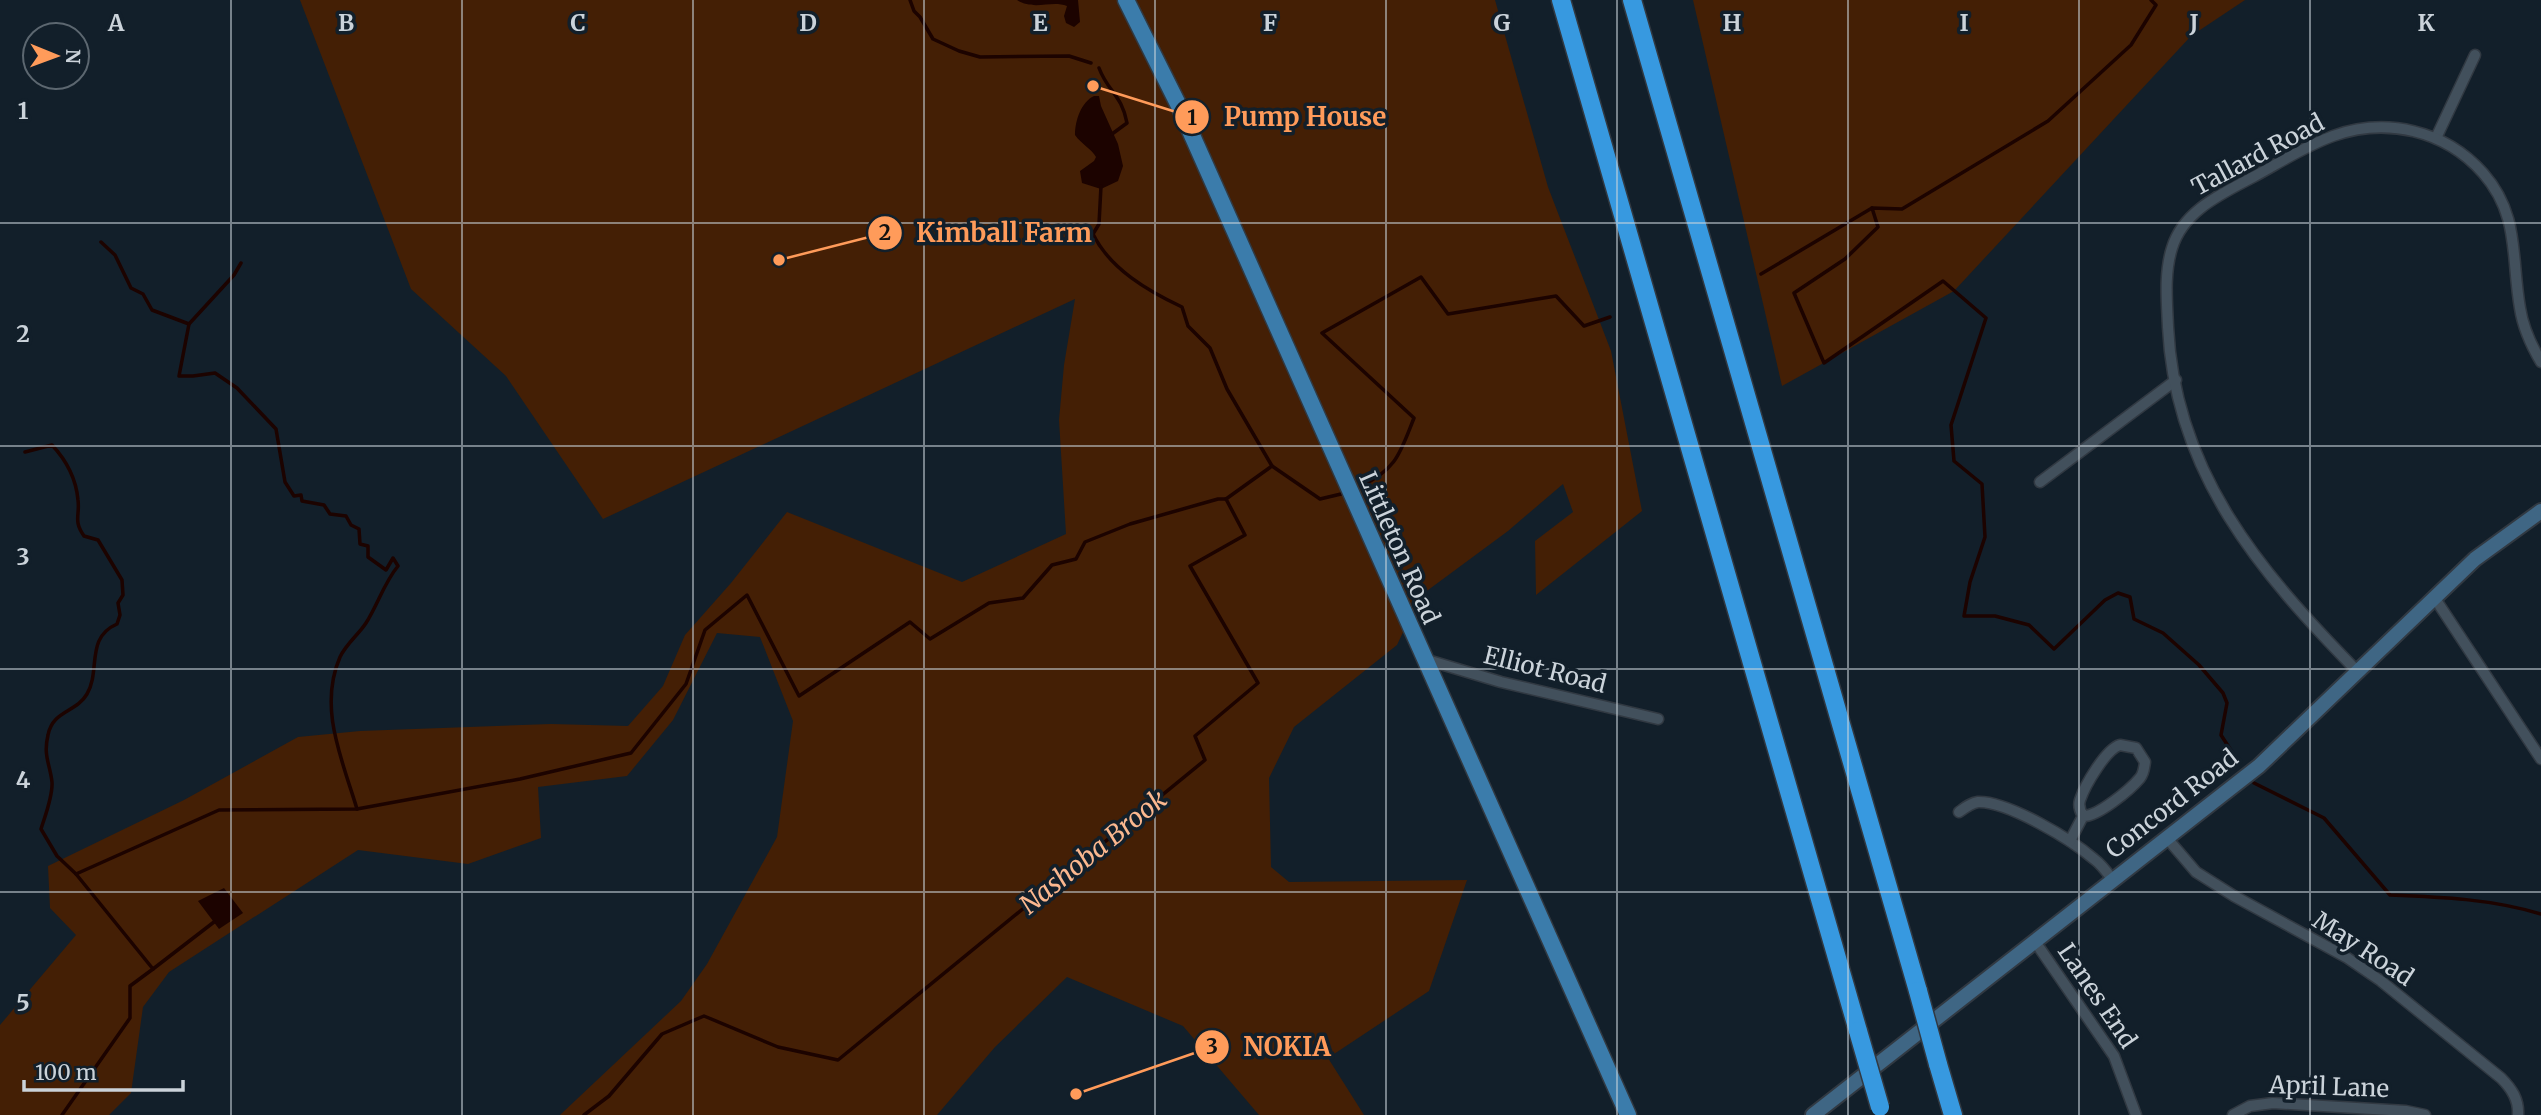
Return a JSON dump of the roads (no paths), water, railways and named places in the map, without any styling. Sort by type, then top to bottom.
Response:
[{"type":"highway","points":[[1562,0],[1881,1111]]},
{"type":"highway","points":[[1632,0],[1953,1115]]},
{"type":"main road","name":"Littleton Road","points":[[1126,0],[1179,106],[1628,1115]]},
{"type":"main road","name":"Concord Road","points":[[1813,1115],[2259,766],[2434,597],[2495,543],[2541,511]]},
{"type":"street","points":[[2436,138],[2475,55]]},
{"type":"street","name":"Tallard Road","points":[[2357,671],[2283,593],[2222,506],[2196,454],[2176,380],[2168,337],[2169,259],[2176,236],[2198,210],[2235,186],[2315,143],[2348,131],[2393,127],[2436,138],[2474,163],[2501,200],[2514,243],[2520,309],[2524,325],[2541,362]]},
{"type":"street","points":[[2040,482],[2176,380]]},
{"type":"street","points":[[2434,597],[2541,759]]},
{"type":"street","name":"Elliot Road","points":[[1423,659],[1501,682],[1658,719]]},
{"type":"street","points":[[2120,745],[2136,748],[2144,762],[2140,778],[2098,812],[2088,817],[2083,816],[2080,812],[2080,801],[2107,754],[2120,745]]},
{"type":"street","points":[[1959,812],[1976,803],[1995,805],[2016,812],[2070,841],[2097,861],[2112,879]]},
{"type":"street","points":[[2070,841],[2083,816]]},
{"type":"street","name":"May Road","points":[[2166,837],[2196,872],[2320,942],[2381,981],[2501,1078],[2513,1091],[2518,1115]]},
{"type":"street","name":"Lanes End","points":[[2034,940],[2106,1042],[2136,1115]]},
{"type":"street","name":"April Lane","points":[[2233,1115],[2250,1106],[2273,1104],[2406,1111],[2425,1115]]},
{"type":"waterway","points":[[910,0],[914,11],[933,39],[959,51],[980,57],[1069,56],[1091,63]]},
{"type":"waterway","name":"Nashoba Brook","points":[[1761,274],[1872,208],[1902,209],[2048,121],[2131,45],[2156,5],[2151,0]]},
{"type":"waterway","points":[[1099,68],[1122,106],[1127,123],[1112,134]]},
{"type":"waterway","points":[[1101,186],[1099,224],[1093,234],[1100,247],[1131,278],[1182,307],[1188,326],[1210,348],[1227,389],[1272,466]]},
{"type":"waterway","points":[[1872,208],[1878,227],[1845,259],[1794,293],[1824,363],[1943,281],[1986,318],[1951,425],[1954,461],[1982,484],[1985,537],[1970,582],[1964,616],[1995,616],[2029,625],[2054,649],[2105,600],[2118,593],[2130,597],[2134,619],[2163,633],[2199,665],[2223,693],[2227,703],[2221,735],[2232,752],[2229,765]]},
{"type":"waterway","points":[[101,242],[115,255],[131,288],[143,294],[152,310],[189,324]]},
{"type":"waterway","points":[[241,263],[234,275],[189,324],[179,376],[215,373],[237,388],[276,429],[285,482],[294,496],[301,495],[302,501],[324,505],[330,514],[346,516],[351,525],[359,529],[360,544],[368,546],[368,557],[386,570],[393,558],[398,566],[366,623],[340,657],[334,676],[331,695],[335,733],[357,809]]},
{"type":"waterway","name":"Nashoba Brook","points":[[1361,486],[1373,480],[1396,459],[1414,418],[1322,333],[1421,277],[1448,314],[1556,296],[1584,326],[1610,317]]},
{"type":"waterway","points":[[25,452],[52,445],[62,457],[75,484],[81,531],[84,536],[98,540],[122,580],[123,595],[118,603],[120,615],[117,624],[107,630],[97,646],[87,694],[55,721],[48,735],[47,754],[52,788],[41,829],[57,856],[76,874]]},
{"type":"waterway","name":"Nashoba Brook","points":[[584,1115],[609,1096],[662,1034],[704,1016],[778,1047],[838,1060],[1205,760],[1195,736],[1258,683],[1190,566],[1245,535],[1226,499],[1272,466],[1320,499],[1341,494]]},
{"type":"waterway","points":[[62,1115],[130,1018],[130,986],[153,969],[76,874],[219,810],[357,809],[520,779],[631,753],[686,684],[705,630],[747,595],[799,696],[910,622],[930,639],[989,603],[1023,598],[1052,565],[1076,559],[1085,542],[1130,524],[1226,499]]},
{"type":"waterway","points":[[2254,783],[2324,818],[2390,895],[2485,902],[2541,914]]},
{"type":"waterway","points":[[153,969],[214,922]]},
{"type":"place","name":"Pump House","points":[[1093,86]]},
{"type":"place","name":"Kimball Farm","points":[[779,260]]},
{"type":"place","name":"NOKIA","points":[[1076,1094]]}]
